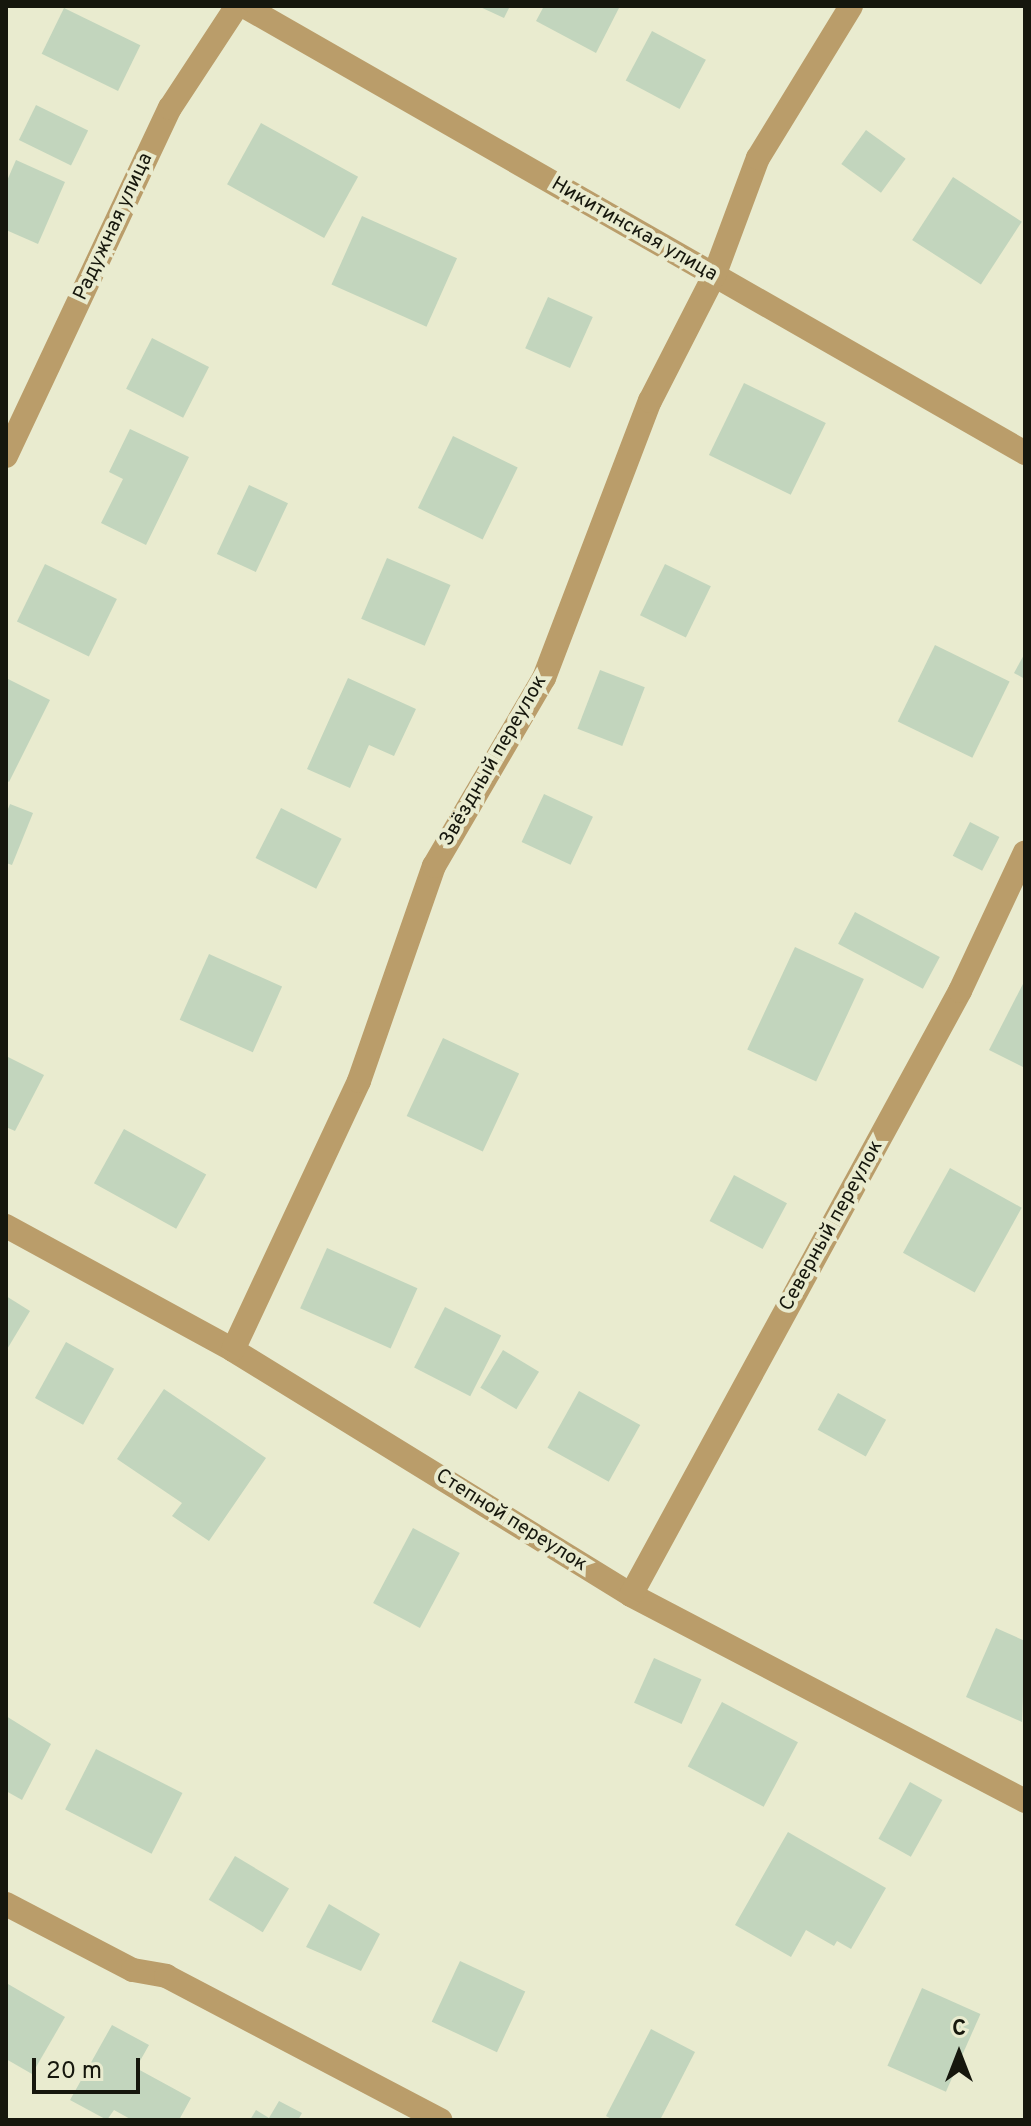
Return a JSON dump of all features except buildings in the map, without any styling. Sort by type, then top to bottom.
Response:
[{"type":"street","name":"Радужная улица","points":[[6,456],[170,108],[237,6]]},
{"type":"street","name":"Никитинская улица","points":[[244,6],[1025,453]]},
{"type":"street","name":"Звёздный переулок","points":[[233,1350],[359,1081],[434,866],[544,678],[650,401],[714,276],[758,158],[851,6]]},
{"type":"street","name":"Северный переулок","points":[[631,1595],[960,991],[1025,852]]},
{"type":"street","name":"Степной переулок","points":[[6,1226],[233,1350],[631,1595],[1025,1801]]},
{"type":"street","points":[[6,1904],[133,1970],[166,1976],[440,2120]]}]
